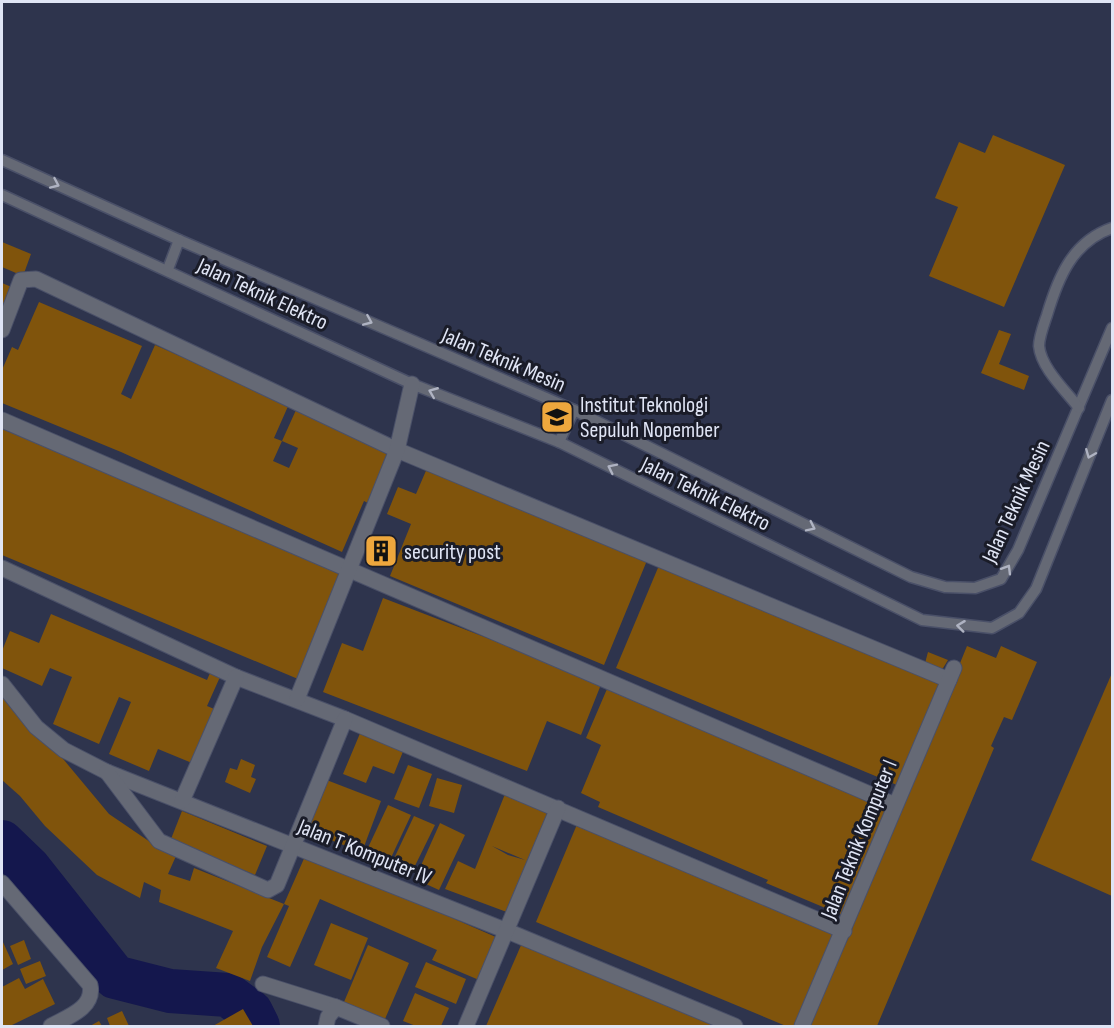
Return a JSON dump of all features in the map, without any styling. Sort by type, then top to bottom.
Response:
[{"type":"street","points":[[2,330],[21,280],[36,279],[397,450]]},
{"type":"street","points":[[297,699],[397,450],[412,384]]},
{"type":"street","points":[[2,420],[895,805]]},
{"type":"street","name":"Jalan Teknik Komputer I","points":[[397,450],[952,674],[802,1026]]},
{"type":"street","points":[[2,568],[236,677],[345,719],[844,931]]},
{"type":"street","points":[[182,801],[236,677]]},
{"type":"street","name":"Jalan T Komputer IV","points":[[2,684],[36,727],[64,750],[107,771],[735,1026]]},
{"type":"street","points":[[107,771],[159,841],[268,890],[277,885],[345,719]]},
{"type":"street","points":[[466,1026],[558,808]]},
{"type":"street","points":[[2,883],[90,985],[92,994],[88,1002],[51,1026]]},
{"type":"street","points":[[263,984],[336,1007],[382,1026]]},
{"type":"street","points":[[326,1026],[328,1017],[336,1007]]},
{"type":"lane","name":"Jalan Teknik Mesin","points":[[2,160],[179,240],[574,410],[911,577],[945,587],[975,588],[1001,579],[1018,550],[1113,328]]},
{"type":"lane","name":"Jalan Teknik Elektro","points":[[2,195],[168,269],[412,384],[559,442],[922,620],[992,628],[1019,613],[1036,589],[1113,400]]},
{"type":"lane","points":[[1078,408],[1048,369],[1039,347],[1042,331],[1057,283],[1075,252],[1103,231],[1113,228]]},
{"type":"lane","points":[[168,269],[179,240]]},
{"type":"lane","points":[[559,442],[574,410]]},
{"type":"building","points":[[993,135],[1065,165],[1004,307],[929,276],[958,207],[935,198],[959,142],[985,153]]},
{"type":"building","points":[[2,242],[31,254],[23,276],[2,267]]},
{"type":"building","points":[[2,283],[14,288],[2,317]]},
{"type":"building","points":[[39,302],[142,346],[121,394],[131,399],[155,345],[289,404],[274,438],[282,441],[296,410],[392,452],[370,504],[364,501],[342,552],[121,452],[2,403],[2,370],[12,347],[18,350]],"holes":[[[282,441],[298,448],[289,468],[273,461]]]},
{"type":"building","points":[[999,330],[1011,334],[999,364],[1029,376],[1024,390],[981,373]]},
{"type":"building","points":[[2,427],[344,571],[298,679],[2,555]]},
{"type":"building","points":[[428,466],[648,558],[604,665],[390,576],[411,524],[387,514],[398,487],[416,494]]},
{"type":"building","name":"security post","points":[[378,535],[394,541],[384,566],[368,560]]},
{"type":"building","points":[[660,563],[941,680],[897,785],[616,668]]},
{"type":"building","points":[[383,598],[602,682],[581,735],[547,721],[527,771],[323,692],[342,643],[363,651]]},
{"type":"building","points":[[51,614],[207,680],[210,673],[220,677],[207,706],[219,711],[192,763],[158,749],[149,771],[109,754],[131,702],[119,697],[99,744],[53,724],[72,677],[50,668],[42,686],[2,668],[2,651],[10,631],[39,643]]},
{"type":"building","points":[[967,646],[996,658],[1001,646],[1037,662],[1012,720],[1004,717],[991,746],[994,748],[877,1026],[807,1026],[828,977],[847,941]]},
{"type":"building","points":[[928,652],[948,660],[940,673],[924,667]]},
{"type":"building","points":[[1112,673],[1112,896],[1031,860]]},
{"type":"building","points":[[607,689],[887,808],[842,915],[766,883],[768,880],[598,807],[600,802],[581,793],[601,745],[586,738]]},
{"type":"building","points":[[2,694],[64,760],[109,814],[159,848],[176,856],[168,874],[190,881],[194,868],[284,904],[262,947],[250,981],[216,968],[233,931],[159,902],[161,890],[144,882],[140,898],[97,875],[45,826],[20,796],[2,780]]},
{"type":"building","points":[[361,731],[404,749],[394,774],[373,766],[366,783],[343,774]]},
{"type":"building","points":[[241,759],[255,765],[251,777],[256,779],[250,793],[225,782],[230,768],[237,770]]},
{"type":"building","points":[[408,765],[432,774],[419,808],[394,799]]},
{"type":"building","points":[[437,778],[462,785],[454,813],[429,806]]},
{"type":"building","points":[[324,779],[381,801],[362,852],[304,830]]},
{"type":"building","points":[[505,794],[551,813],[512,914],[445,889],[458,861],[475,869]],"holes":[[[492,846],[525,860],[508,855]]]},
{"type":"building","points":[[388,805],[411,815],[389,862],[366,852]]},
{"type":"building","points":[[182,811],[267,846],[255,875],[171,839]]},
{"type":"building","points":[[414,816],[435,825],[410,876],[390,867]]},
{"type":"building","points":[[578,822],[837,930],[797,1026],[786,1026],[536,922]]},
{"type":"building","points":[[440,823],[465,835],[439,890],[415,879]]},
{"type":"building","points":[[306,854],[498,938],[479,980],[432,960],[437,950],[320,899],[290,967],[267,957],[289,906],[284,904]]},
{"type":"building","points":[[331,923],[368,938],[351,980],[314,965]]},
{"type":"building","points":[[2,940],[13,964],[2,970]]},
{"type":"building","points":[[24,940],[31,959],[18,965],[10,946]]},
{"type":"building","points":[[522,943],[717,1026],[486,1026]]},
{"type":"building","points":[[368,945],[409,963],[385,1019],[344,1002]]},
{"type":"building","points":[[40,961],[46,976],[26,984],[20,969]]},
{"type":"building","points":[[426,962],[466,979],[456,1004],[415,987]]},
{"type":"building","points":[[19,978],[25,989],[43,979],[55,1004],[10,1026],[2,1026],[2,987]]},
{"type":"building","points":[[415,993],[449,1008],[441,1026],[416,1026],[403,1021]]},
{"type":"building","points":[[243,1009],[253,1026],[213,1026]]},
{"type":"building","points":[[122,1011],[129,1026],[110,1026],[107,1018]]},
{"type":"building","points":[[99,1021],[102,1026],[90,1026]]},
{"type":"waterway","points":[[2,842],[28,867],[115,977],[170,991],[228,995],[251,1012],[258,1026]]},
{"type":"place","name":"Institut Teknologi Sepuluh Nopember","points":[[557,417]]},
{"type":"place","name":"security post","points":[[381,551]]}]
